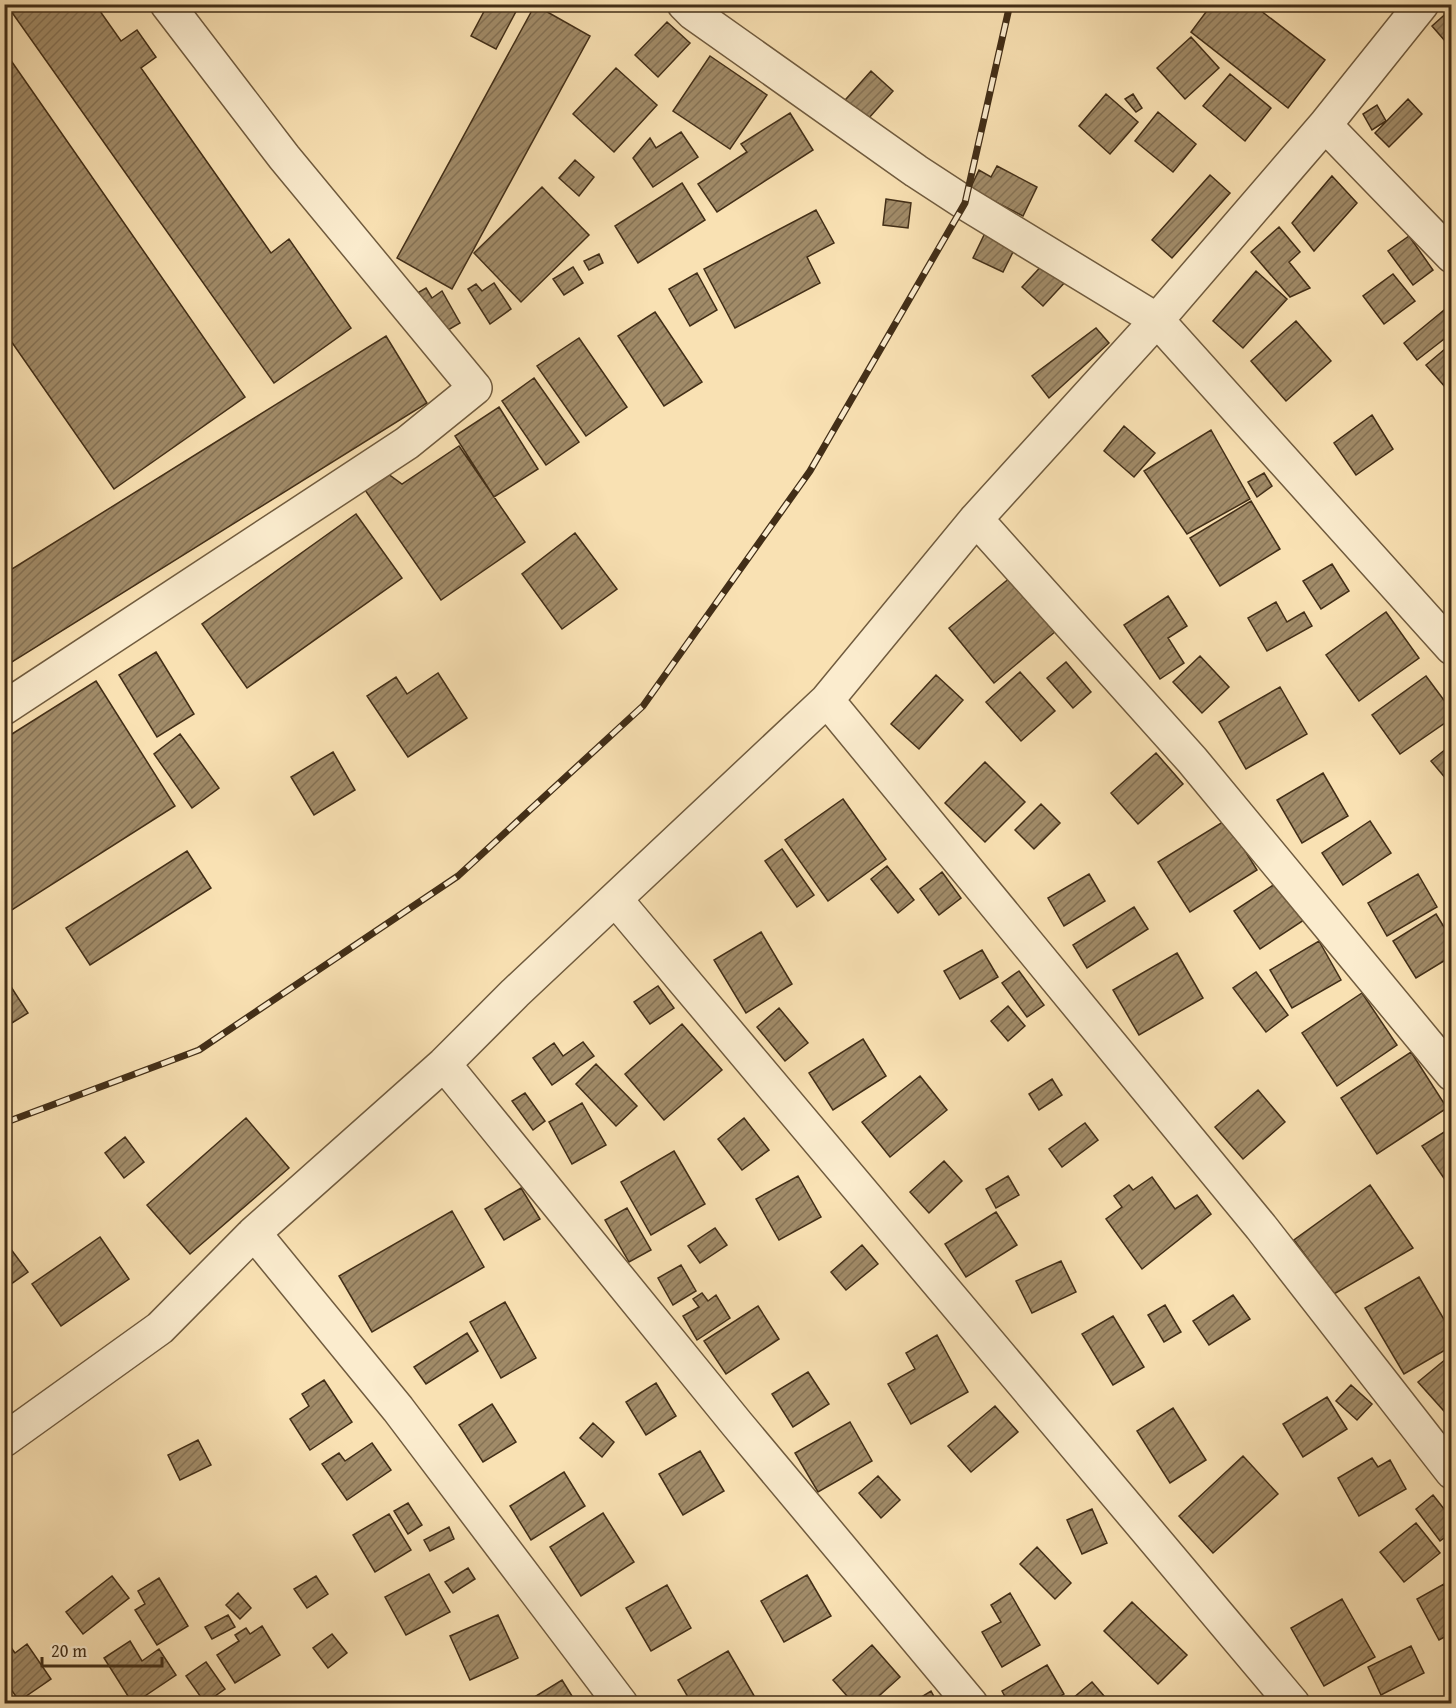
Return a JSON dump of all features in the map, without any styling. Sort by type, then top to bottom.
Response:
[{"type":"street","points":[[4,708],[407,443],[475,388],[284,157],[167,4]]},
{"type":"street","points":[[4,1440],[160,1328],[254,1233],[444,1064],[515,993],[827,700],[976,519],[1157,320],[1325,125],[1422,4]]},
{"type":"street","points":[[693,7],[916,171],[1157,320],[1452,648]]},
{"type":"street","points":[[1325,125],[1452,256]]},
{"type":"street","points":[[976,519],[1192,760],[1452,1074]]},
{"type":"street","points":[[827,700],[1261,1227],[1452,1472]]},
{"type":"street","points":[[616,900],[1293,1704]]},
{"type":"street","points":[[444,1064],[737,1424],[971,1704]]},
{"type":"street","points":[[254,1233],[398,1409],[621,1704]]},
{"type":"building","points":[[6,4],[95,4],[121,41],[137,30],[156,57],[141,68],[271,253],[289,239],[351,328],[274,383]]},
{"type":"building","points":[[488,4],[520,4],[496,49],[471,36]]},
{"type":"building","points":[[1212,4],[1252,4],[1325,60],[1288,108],[1191,32]]},
{"type":"building","points":[[535,5],[590,36],[452,289],[397,258]]},
{"type":"building","points":[[1452,9],[1452,49],[1432,26]]},
{"type":"building","points":[[667,22],[690,43],[658,77],[635,55]]},
{"type":"building","points":[[1191,37],[1219,68],[1185,99],[1157,68]]},
{"type":"building","points":[[710,56],[767,95],[730,149],[673,111]]},
{"type":"building","points":[[12,62],[245,397],[114,489],[4,331],[4,67]]},
{"type":"building","points":[[616,68],[657,105],[614,152],[573,114]]},
{"type":"building","points":[[871,71],[893,91],[860,128],[838,108]]},
{"type":"building","points":[[1230,74],[1271,108],[1245,141],[1203,106]]},
{"type":"building","points":[[1106,94],[1138,122],[1110,154],[1079,126]]},
{"type":"building","points":[[1133,94],[1142,108],[1136,112],[1125,99]]},
{"type":"building","points":[[1408,99],[1422,114],[1389,147],[1375,133]]},
{"type":"building","points":[[1377,105],[1386,121],[1372,130],[1363,114]]},
{"type":"building","points":[[1158,112],[1196,144],[1173,172],[1135,141]]},
{"type":"building","points":[[790,113],[813,150],[717,212],[698,184],[747,152],[741,144]]},
{"type":"building","points":[[681,132],[698,157],[653,187],[633,158],[650,138],[656,148]]},
{"type":"building","points":[[575,160],[594,177],[579,196],[559,178]]},
{"type":"building","points":[[997,166],[1037,187],[1023,216],[970,189],[979,170],[991,177]]},
{"type":"building","points":[[1210,175],[1230,193],[1172,258],[1152,240]]},
{"type":"building","points":[[1332,176],[1357,203],[1314,251],[1292,223]]},
{"type":"building","points":[[682,183],[705,220],[638,263],[615,226]]},
{"type":"building","points":[[542,187],[589,235],[521,302],[474,253]]},
{"type":"building","points":[[886,199],[911,203],[908,228],[883,225]]},
{"type":"building","points":[[816,210],[834,243],[807,257],[820,283],[735,328],[704,269]]},
{"type":"building","points":[[1279,227],[1300,252],[1289,262],[1310,288],[1290,297],[1251,252]]},
{"type":"building","points":[[985,233],[1015,248],[1003,272],[973,258]]},
{"type":"building","points":[[1409,236],[1433,270],[1413,285],[1388,251]]},
{"type":"building","points":[[599,254],[603,263],[589,270],[584,261]]},
{"type":"building","points":[[1046,261],[1067,280],[1043,306],[1022,287]]},
{"type":"building","points":[[573,267],[583,283],[564,295],[553,279]]},
{"type":"building","points":[[1256,271],[1287,299],[1243,348],[1213,321]]},
{"type":"building","points":[[697,273],[717,310],[690,326],[669,289]]},
{"type":"building","points":[[1393,274],[1415,301],[1384,324],[1363,296]]},
{"type":"building","points":[[494,283],[511,309],[490,324],[468,289],[476,284],[482,291]]},
{"type":"building","points":[[426,288],[432,298],[442,291],[460,323],[438,336],[414,295]]},
{"type":"building","points":[[1449,306],[1452,309],[1452,333],[1417,360],[1404,343]]},
{"type":"building","points":[[655,312],[702,382],[664,406],[618,336]]},
{"type":"building","points":[[1296,321],[1331,361],[1286,401],[1251,361]]},
{"type":"building","points":[[1096,328],[1109,343],[1049,398],[1032,376]]},
{"type":"building","points":[[386,336],[427,403],[4,667],[4,574]]},
{"type":"building","points":[[579,338],[627,407],[586,436],[537,366]]},
{"type":"building","points":[[1452,343],[1452,395],[1426,365]]},
{"type":"building","points":[[534,378],[579,442],[546,465],[502,401]]},
{"type":"building","points":[[499,407],[538,469],[494,497],[455,436]]},
{"type":"building","points":[[1372,415],[1393,449],[1356,475],[1334,443]]},
{"type":"building","points":[[1124,426],[1155,453],[1134,477],[1104,451]]},
{"type":"building","points":[[1211,430],[1250,499],[1187,534],[1144,471]]},
{"type":"building","points":[[459,446],[525,542],[441,600],[365,490],[388,474],[402,484]]},
{"type":"building","points":[[1264,473],[1272,486],[1257,497],[1248,482]]},
{"type":"building","points":[[1251,501],[1280,549],[1220,586],[1190,538]]},
{"type":"building","points":[[356,514],[402,578],[247,688],[202,624]]},
{"type":"building","points":[[575,533],[617,589],[562,629],[522,574]]},
{"type":"building","points":[[1332,564],[1349,591],[1321,609],[1303,581]]},
{"type":"building","points":[[1011,577],[1056,631],[994,683],[949,628]]},
{"type":"building","points":[[1168,596],[1187,626],[1168,638],[1184,663],[1160,679],[1124,625]]},
{"type":"building","points":[[1276,602],[1287,622],[1304,612],[1312,626],[1267,651],[1248,618]]},
{"type":"building","points":[[1386,612],[1419,658],[1359,701],[1326,655]]},
{"type":"building","points":[[156,652],[194,714],[157,737],[119,675]]},
{"type":"building","points":[[1200,656],[1229,687],[1202,713],[1173,682]]},
{"type":"building","points":[[1066,662],[1091,692],[1073,708],[1047,678]]},
{"type":"building","points":[[1020,672],[1055,711],[1021,741],[986,702]]},
{"type":"building","points":[[438,673],[467,718],[408,757],[367,696],[396,677],[407,694]]},
{"type":"building","points":[[936,675],[963,700],[919,749],[891,724]]},
{"type":"building","points":[[1426,676],[1452,711],[1452,718],[1400,754],[1372,715]]},
{"type":"building","points":[[96,681],[175,806],[4,915],[4,739]]},
{"type":"building","points":[[1280,687],[1307,734],[1246,769],[1219,722]]},
{"type":"building","points":[[180,734],[219,788],[192,808],[154,754]]},
{"type":"building","points":[[1452,744],[1452,786],[1431,761]]},
{"type":"building","points":[[333,752],[355,790],[314,815],[291,777]]},
{"type":"building","points":[[1156,753],[1183,784],[1138,824],[1111,793]]},
{"type":"building","points":[[985,762],[1025,802],[985,842],[945,803]]},
{"type":"building","points":[[1323,773],[1348,816],[1302,843],[1277,800]]},
{"type":"building","points":[[843,799],[886,859],[828,901],[785,840]]},
{"type":"building","points":[[1041,804],[1060,823],[1034,849],[1015,830]]},
{"type":"building","points":[[1226,820],[1257,870],[1190,912],[1158,862]]},
{"type":"building","points":[[1370,821],[1391,853],[1343,885],[1322,853]]},
{"type":"building","points":[[782,849],[814,895],[797,907],[765,861]]},
{"type":"building","points":[[187,851],[211,888],[90,965],[66,928]]},
{"type":"building","points":[[887,866],[914,900],[898,913],[871,879]]},
{"type":"building","points":[[942,872],[961,898],[939,915],[920,889]]},
{"type":"building","points":[[1089,874],[1105,901],[1064,926],[1048,898]]},
{"type":"building","points":[[1418,874],[1437,907],[1387,936],[1368,903]]},
{"type":"building","points":[[1284,878],[1310,916],[1260,949],[1234,911]]},
{"type":"building","points":[[1134,907],[1148,929],[1087,968],[1073,945]]},
{"type":"building","points":[[1436,914],[1452,940],[1452,956],[1416,978],[1393,941]]},
{"type":"building","points":[[761,932],[792,984],[746,1013],[714,960]]},
{"type":"building","points":[[1319,941],[1341,980],[1292,1008],[1270,970]]},
{"type":"building","points":[[982,950],[998,977],[960,999],[944,971]]},
{"type":"building","points":[[1177,953],[1203,998],[1139,1035],[1113,990]]},
{"type":"building","points":[[1019,971],[1044,1005],[1027,1017],[1002,983]]},
{"type":"building","points":[[1256,972],[1288,1015],[1266,1032],[1233,988]]},
{"type":"building","points":[[4,976],[28,1013],[4,1028]]},
{"type":"building","points":[[658,986],[674,1008],[650,1024],[634,1002]]},
{"type":"building","points":[[1362,993],[1397,1045],[1337,1086],[1302,1033]]},
{"type":"building","points":[[1008,1006],[1025,1026],[1008,1041],[991,1021]]},
{"type":"building","points":[[779,1008],[808,1043],[785,1061],[757,1027]]},
{"type":"building","points":[[682,1024],[722,1070],[664,1120],[625,1074]]},
{"type":"building","points":[[863,1039],[886,1076],[833,1110],[809,1073]]},
{"type":"building","points":[[583,1042],[594,1056],[552,1085],[533,1058],[554,1043],[563,1056]]},
{"type":"building","points":[[1411,1052],[1447,1108],[1377,1154],[1341,1098]]},
{"type":"building","points":[[596,1064],[637,1106],[616,1126],[576,1084]]},
{"type":"building","points":[[920,1076],[947,1110],[890,1157],[862,1122]]},
{"type":"building","points":[[1052,1079],[1062,1095],[1039,1110],[1029,1094]]},
{"type":"building","points":[[1258,1090],[1285,1122],[1243,1159],[1215,1127]]},
{"type":"building","points":[[525,1093],[545,1121],[533,1130],[512,1101]]},
{"type":"building","points":[[582,1103],[606,1145],[572,1164],[549,1122]]},
{"type":"building","points":[[246,1118],[289,1168],[190,1254],[147,1205]]},
{"type":"building","points":[[744,1118],[769,1150],[742,1170],[718,1139]]},
{"type":"building","points":[[1085,1123],[1098,1140],[1062,1167],[1049,1149]]},
{"type":"building","points":[[1452,1127],[1452,1190],[1422,1146]]},
{"type":"building","points":[[125,1137],[144,1162],[124,1178],[105,1153]]},
{"type":"building","points":[[674,1151],[705,1204],[651,1235],[621,1182]]},
{"type":"building","points":[[944,1161],[962,1181],[929,1213],[910,1192]]},
{"type":"building","points":[[798,1176],[821,1217],[779,1240],[756,1199]]},
{"type":"building","points":[[1008,1176],[1019,1195],[996,1208],[986,1189]]},
{"type":"building","points":[[1152,1177],[1175,1209],[1197,1195],[1211,1214],[1142,1269],[1106,1219],[1122,1207],[1114,1196],[1129,1185],[1133,1190]]},
{"type":"building","points":[[1370,1185],[1413,1248],[1334,1294],[1294,1240]]},
{"type":"building","points":[[521,1188],[540,1219],[504,1240],[485,1209]]},
{"type":"building","points":[[627,1208],[651,1250],[629,1262],[605,1220]]},
{"type":"building","points":[[452,1211],[484,1267],[372,1332],[339,1276]]},
{"type":"building","points":[[996,1212],[1017,1245],[966,1277],[945,1244]]},
{"type":"building","points":[[715,1228],[727,1245],[700,1263],[688,1246]]},
{"type":"building","points":[[100,1237],[129,1279],[61,1326],[32,1284]]},
{"type":"building","points":[[4,1240],[28,1272],[4,1289]]},
{"type":"building","points":[[862,1245],[878,1264],[846,1290],[831,1272]]},
{"type":"building","points":[[1061,1261],[1076,1292],[1032,1313],[1016,1281]]},
{"type":"building","points":[[681,1265],[696,1291],[673,1305],[658,1278]]},
{"type":"building","points":[[1419,1277],[1452,1333],[1452,1346],[1404,1374],[1365,1308]]},
{"type":"building","points":[[702,1293],[708,1301],[716,1295],[730,1318],[697,1340],[683,1316],[699,1307],[693,1299]]},
{"type":"building","points":[[1233,1295],[1250,1319],[1209,1345],[1193,1321]]},
{"type":"building","points":[[505,1302],[536,1358],[501,1378],[470,1322]]},
{"type":"building","points":[[1165,1305],[1181,1332],[1164,1342],[1148,1315]]},
{"type":"building","points":[[758,1306],[779,1339],[726,1374],[704,1341]]},
{"type":"building","points":[[1113,1316],[1144,1367],[1113,1385],[1082,1334]]},
{"type":"building","points":[[467,1333],[478,1351],[426,1384],[414,1367]]},
{"type":"building","points":[[937,1335],[968,1392],[911,1424],[888,1384],[915,1369],[906,1353]]},
{"type":"building","points":[[1452,1354],[1452,1420],[1418,1382]]},
{"type":"building","points":[[808,1372],[829,1404],[793,1427],[772,1394]]},
{"type":"building","points":[[324,1380],[352,1422],[310,1450],[290,1419],[309,1406],[302,1394]]},
{"type":"building","points":[[656,1383],[676,1416],[646,1435],[626,1402]]},
{"type":"building","points":[[1351,1385],[1372,1404],[1357,1420],[1336,1401]]},
{"type":"building","points":[[1327,1397],[1347,1429],[1303,1457],[1283,1424]]},
{"type":"building","points":[[492,1404],[516,1442],[483,1462],[459,1425]]},
{"type":"building","points":[[995,1406],[1018,1432],[971,1472],[948,1446]]},
{"type":"building","points":[[1173,1408],[1206,1460],[1170,1483],[1137,1431]]},
{"type":"building","points":[[850,1422],[872,1461],[818,1492],[795,1453]]},
{"type":"building","points":[[593,1423],[614,1442],[602,1457],[580,1438]]},
{"type":"building","points":[[198,1440],[211,1465],[180,1480],[168,1455]]},
{"type":"building","points":[[372,1443],[391,1470],[347,1500],[322,1464],[339,1453],[345,1461]]},
{"type":"building","points":[[700,1451],[724,1491],[683,1515],[659,1474]]},
{"type":"building","points":[[1243,1456],[1278,1494],[1213,1553],[1179,1516]]},
{"type":"building","points":[[1372,1458],[1378,1467],[1390,1460],[1406,1489],[1359,1516],[1338,1478]]},
{"type":"building","points":[[564,1472],[585,1506],[531,1540],[510,1506]]},
{"type":"building","points":[[878,1476],[900,1500],[881,1518],[859,1493]]},
{"type":"building","points":[[1433,1495],[1452,1519],[1452,1532],[1440,1541],[1416,1509]]},
{"type":"building","points":[[408,1503],[422,1525],[408,1534],[394,1511]]},
{"type":"building","points":[[1092,1509],[1107,1543],[1082,1554],[1067,1520]]},
{"type":"building","points":[[603,1513],[634,1562],[581,1596],[550,1547]]},
{"type":"building","points":[[389,1514],[411,1550],[375,1572],[353,1535]]},
{"type":"building","points":[[1416,1523],[1440,1553],[1404,1582],[1380,1552]]},
{"type":"building","points":[[449,1527],[454,1539],[430,1551],[424,1540]]},
{"type":"building","points":[[1037,1547],[1071,1583],[1055,1599],[1020,1564]]},
{"type":"building","points":[[468,1568],[475,1579],[453,1593],[445,1582]]},
{"type":"building","points":[[429,1574],[450,1612],[406,1635],[385,1597]]},
{"type":"building","points":[[807,1575],[831,1616],[784,1642],[761,1601]]},
{"type":"building","points":[[112,1576],[129,1598],[83,1634],[66,1612]]},
{"type":"building","points":[[316,1576],[328,1594],[307,1608],[294,1589]]},
{"type":"building","points":[[159,1578],[188,1626],[157,1645],[135,1610],[145,1604],[138,1591]]},
{"type":"building","points":[[1444,1584],[1452,1597],[1452,1633],[1439,1640],[1417,1599]]},
{"type":"building","points":[[667,1585],[691,1628],[651,1651],[626,1608]]},
{"type":"building","points":[[238,1593],[251,1608],[240,1619],[226,1605]]},
{"type":"building","points":[[1010,1593],[1040,1645],[1002,1667],[982,1632],[1001,1622],[991,1605]]},
{"type":"building","points":[[1342,1599],[1375,1657],[1324,1686],[1291,1628]]},
{"type":"building","points":[[1132,1602],[1187,1655],[1158,1684],[1104,1631]]},
{"type":"building","points":[[228,1615],[235,1627],[212,1639],[205,1627]]},
{"type":"building","points":[[498,1615],[518,1658],[470,1680],[450,1636]]},
{"type":"building","points":[[262,1626],[280,1655],[235,1683],[217,1655],[239,1641],[235,1635],[246,1628],[250,1634]]},
{"type":"building","points":[[332,1634],[347,1653],[328,1668],[313,1648]]},
{"type":"building","points":[[6,1641],[15,1653],[27,1644],[51,1679],[19,1701],[4,1679],[4,1642]]},
{"type":"building","points":[[130,1641],[142,1661],[159,1649],[176,1675],[133,1704],[104,1658]]},
{"type":"building","points":[[872,1645],[900,1677],[870,1704],[854,1704],[833,1680]]},
{"type":"building","points":[[1411,1646],[1424,1673],[1381,1695],[1368,1667]]},
{"type":"building","points":[[728,1651],[756,1699],[749,1704],[692,1704],[678,1680]]},
{"type":"building","points":[[206,1662],[225,1689],[205,1703],[186,1676]]},
{"type":"building","points":[[1047,1665],[1064,1694],[1048,1704],[1009,1704],[1002,1691]]},
{"type":"building","points":[[562,1680],[577,1704],[523,1704]]},
{"type":"building","points":[[1092,1682],[1111,1704],[1078,1704],[1073,1698]]},
{"type":"building","points":[[931,1691],[938,1704],[910,1704]]},
{"type":"railway","points":[[4,1123],[199,1050],[458,876],[643,706],[810,471],[965,203],[1010,4]]}]
